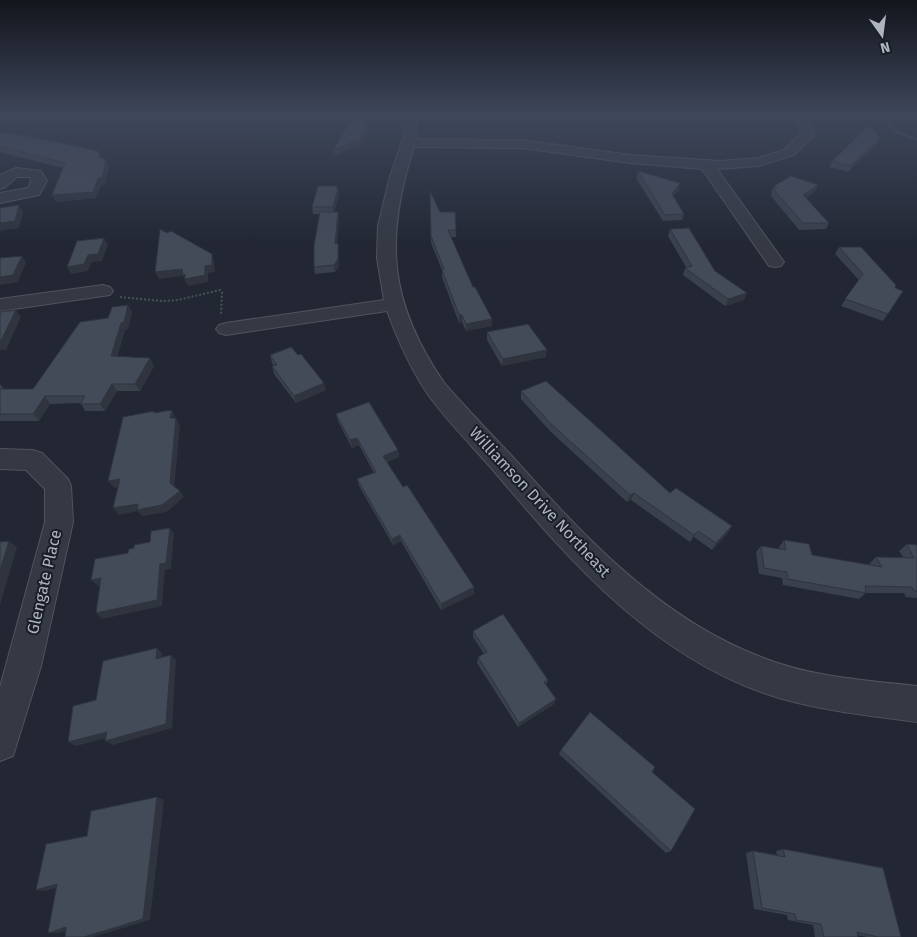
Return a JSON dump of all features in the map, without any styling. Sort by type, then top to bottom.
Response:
[{"type":"street","name":"Williamson Drive Northeast","points":[[403,158],[389,202],[386,218],[386,258],[396,304],[415,353],[438,391],[582,552],[632,599],[690,641],[760,674],[824,692],[917,704]]},
{"type":"street","points":[[636,158],[706,166],[758,163],[780,158]]},
{"type":"street","points":[[706,166],[775,262]]},
{"type":"street","points":[[0,184],[6,169],[36,174],[40,181],[34,192],[0,198]]},
{"type":"street","points":[[0,305],[102,291]]},
{"type":"street","points":[[226,329],[396,304]]},
{"type":"street","name":"Glengate Place","points":[[0,459],[33,460],[58,486],[59,522],[12,669],[0,744]]},
{"type":"path","points":[[102,291],[122,298],[162,301],[193,298],[220,290],[222,292],[220,328],[226,329]]},
{"type":"building","points":[[44,158],[101,158],[106,160],[102,178],[98,178],[93,192],[52,195],[65,163]]},
{"type":"building","points":[[835,158],[860,158],[851,166],[832,161]]},
{"type":"building","points":[[638,171],[680,183],[672,194],[684,214],[665,215]]},
{"type":"building","points":[[791,176],[818,185],[803,195],[829,223],[803,223],[774,190],[777,188],[774,186]]},
{"type":"building","points":[[318,186],[337,186],[333,207],[312,207]]},
{"type":"building","points":[[430,191],[440,212],[455,212],[456,230],[448,230],[473,287],[475,287],[492,319],[466,324],[462,315],[459,315],[431,236]]},
{"type":"building","points":[[19,205],[15,221],[0,223],[0,208]]},
{"type":"building","points":[[320,212],[338,212],[335,244],[338,243],[338,259],[334,265],[314,267],[314,245]]},
{"type":"building","points":[[689,228],[715,271],[747,293],[728,299],[685,268],[692,266],[670,229]]},
{"type":"building","points":[[160,229],[167,233],[171,231],[212,254],[212,265],[205,266],[205,275],[185,279],[182,269],[155,272]]},
{"type":"building","points":[[104,238],[98,254],[88,255],[84,264],[67,267],[77,241]]},
{"type":"building","points":[[839,247],[861,247],[896,285],[895,288],[903,291],[888,314],[845,299],[863,274]]},
{"type":"building","points":[[22,256],[13,275],[0,277],[0,258]]},
{"type":"building","points":[[128,305],[124,322],[121,323],[111,356],[150,358],[135,384],[112,384],[100,404],[80,404],[85,396],[45,396],[33,414],[0,414],[0,389],[33,389],[80,322],[108,318],[112,307]]},
{"type":"building","points":[[16,310],[0,343],[0,312]]},
{"type":"building","points":[[528,324],[547,350],[503,359],[487,332]]},
{"type":"building","points":[[291,347],[298,355],[301,354],[324,383],[294,396],[272,366],[277,365],[270,355]]},
{"type":"building","points":[[546,381],[670,493],[676,488],[732,526],[716,543],[698,531],[694,535],[634,493],[630,495],[551,424],[521,391]]},
{"type":"building","points":[[369,402],[398,450],[383,456],[403,487],[407,485],[474,587],[441,604],[400,535],[392,539],[357,479],[376,472],[357,438],[350,440],[336,414]]},
{"type":"building","points":[[172,410],[170,418],[176,418],[170,483],[180,491],[162,505],[137,510],[138,504],[113,508],[120,479],[108,481],[123,417],[154,411],[154,413]]},
{"type":"building","points":[[170,528],[166,563],[160,564],[157,600],[96,613],[101,578],[91,580],[95,559],[128,553],[129,549],[134,548],[134,545],[150,542],[151,531]]},
{"type":"building","points":[[784,540],[809,544],[812,555],[882,567],[876,557],[914,558],[907,544],[917,545],[917,591],[914,591],[912,587],[865,586],[866,593],[788,579],[787,572],[764,568],[761,546],[786,550]]},
{"type":"building","points":[[9,541],[0,571],[0,542]]},
{"type":"building","points":[[503,614],[548,680],[544,682],[556,699],[519,723],[478,657],[487,652],[473,631]]},
{"type":"building","points":[[157,648],[156,659],[171,655],[166,724],[105,741],[107,732],[68,742],[73,706],[96,700],[103,661]]},
{"type":"building","points":[[590,712],[655,767],[652,772],[695,809],[671,851],[561,750]]},
{"type":"building","points":[[157,797],[143,919],[84,937],[65,937],[66,927],[48,933],[57,884],[36,890],[46,844],[87,836],[91,811]]},
{"type":"building","points":[[783,849],[883,868],[901,937],[878,937],[857,932],[858,937],[824,937],[821,924],[796,920],[795,914],[762,908],[753,851],[785,857]]}]
